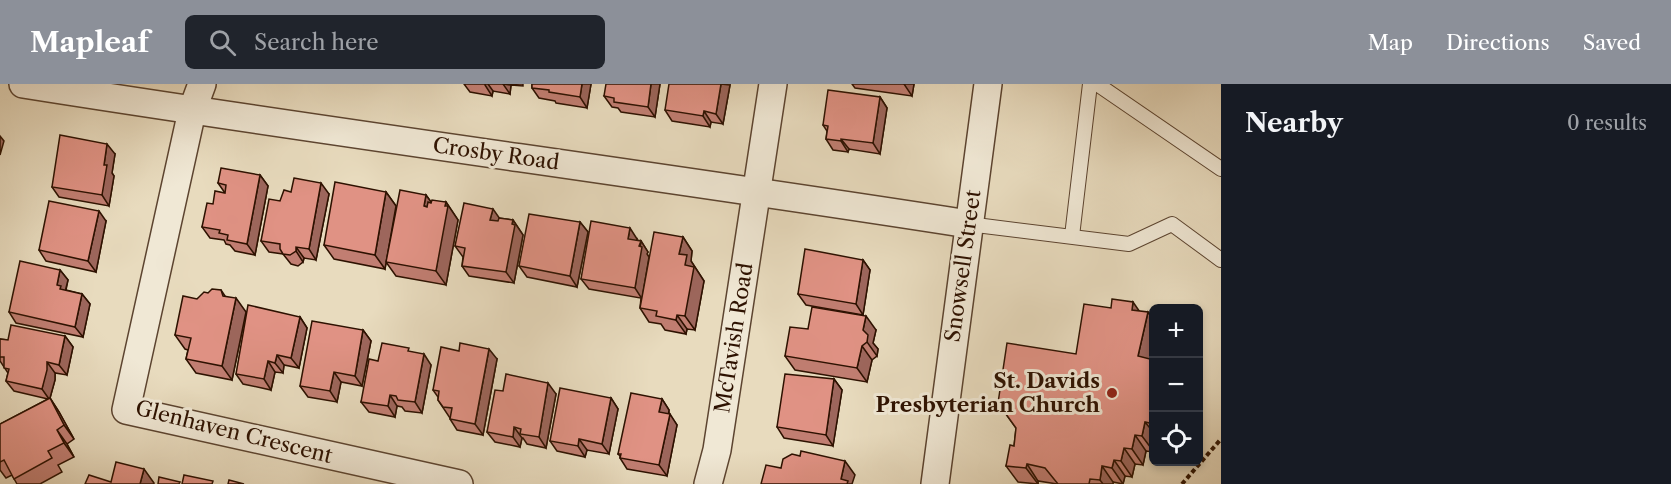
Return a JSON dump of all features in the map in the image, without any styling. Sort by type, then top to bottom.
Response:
[{"type":"street","name":"Crosby Road","points":[[23,84],[192,111],[757,191],[968,224]]},
{"type":"street","points":[[192,111],[202,84]]},
{"type":"street","name":"McTavish Road","points":[[708,484],[717,450],[773,84]]},
{"type":"street","name":"Snowsell Street","points":[[935,484],[988,84]]},
{"type":"street","name":"Glenhaven Crescent","points":[[192,111],[126,410],[459,484]]},
{"type":"lane","points":[[1071,236],[1090,84]]},
{"type":"lane","points":[[1097,84],[1221,169]]},
{"type":"lane","points":[[968,224],[1129,244],[1172,224],[1221,260]]},
{"type":"path","points":[[1182,484],[1221,439]]},
{"type":"building","points":[[532,84],[582,84],[580,97],[532,88]]},
{"type":"building","points":[[606,84],[651,84],[648,107],[614,102],[614,98],[604,96]]},
{"type":"building","points":[[669,84],[721,84],[716,114],[704,111],[703,116],[665,110]]},
{"type":"building","points":[[828,90],[880,97],[873,143],[826,139],[828,126],[823,125]]},
{"type":"building","points":[[60,135],[107,144],[104,165],[107,165],[102,195],[52,187]]},
{"type":"building","points":[[221,168],[260,175],[247,244],[227,240],[228,235],[219,233],[220,230],[202,227],[207,203],[213,204],[215,191],[225,193],[226,185],[218,183]]},
{"type":"building","points":[[294,178],[321,183],[309,249],[296,247],[296,251],[290,255],[283,254],[280,244],[261,241],[269,199],[280,201],[284,190],[291,192]]},
{"type":"building","points":[[335,182],[386,192],[375,255],[324,245]]},
{"type":"building","points":[[400,190],[426,195],[424,206],[427,207],[428,202],[431,203],[432,200],[446,202],[445,206],[448,206],[436,271],[386,262]]},
{"type":"building","points":[[49,201],[99,211],[88,261],[39,250]]},
{"type":"building","points":[[464,203],[493,209],[490,220],[498,221],[499,218],[513,220],[512,224],[515,225],[506,272],[462,266],[465,248],[455,246]]},
{"type":"building","points":[[529,214],[580,222],[570,276],[519,266]]},
{"type":"building","points":[[591,221],[630,228],[628,239],[641,241],[635,288],[581,279]]},
{"type":"building","points":[[654,232],[683,237],[679,254],[687,255],[685,265],[694,267],[685,316],[677,315],[676,320],[656,316],[657,311],[640,308]]},
{"type":"building","points":[[805,249],[863,260],[856,304],[798,294]]},
{"type":"building","points":[[20,261],[60,270],[57,285],[61,286],[60,289],[82,294],[75,327],[9,312]]},
{"type":"building","points":[[212,289],[221,290],[223,296],[236,298],[222,366],[186,359],[191,338],[175,335],[183,296],[197,299],[204,292],[208,293]]},
{"type":"building","points":[[1112,299],[1133,302],[1132,310],[1148,312],[1138,356],[1149,359],[1149,423],[1145,422],[1142,436],[1135,435],[1132,449],[1124,448],[1121,461],[1114,460],[1112,468],[1102,466],[1100,480],[1090,479],[1089,484],[1058,484],[1045,468],[1027,464],[1026,468],[1006,466],[1010,445],[1014,446],[1016,428],[998,403],[1007,343],[1076,354],[1084,304],[1111,308]]},
{"type":"building","points":[[248,305],[300,317],[291,358],[277,355],[275,363],[268,361],[264,379],[236,374]]},
{"type":"building","points":[[812,307],[866,316],[863,330],[868,335],[867,342],[862,346],[857,368],[785,356],[790,327],[808,329]]},
{"type":"building","points":[[312,321],[363,330],[355,376],[334,372],[330,391],[300,386]]},
{"type":"building","points":[[11,325],[65,336],[59,365],[47,362],[42,389],[6,381],[9,369],[4,368],[4,357],[0,357],[0,339],[8,340]]},
{"type":"building","points":[[382,343],[409,348],[408,351],[424,354],[415,402],[398,400],[396,396],[390,395],[388,406],[361,402],[369,359],[378,361]]},
{"type":"building","points":[[460,343],[489,349],[475,424],[450,419],[452,408],[443,407],[438,400],[439,391],[433,390],[441,347],[459,351]]},
{"type":"building","points":[[506,374],[548,383],[539,437],[520,434],[521,429],[514,427],[513,437],[487,432],[495,390],[503,391]]},
{"type":"building","points":[[785,374],[834,379],[826,435],[777,427]]},
{"type":"building","points":[[560,388],[611,398],[602,444],[579,439],[578,446],[550,441]]},
{"type":"building","points":[[631,393],[662,399],[659,412],[670,414],[659,465],[620,458],[621,454],[618,454]]},
{"type":"building","points":[[50,398],[64,425],[57,430],[64,443],[48,451],[52,458],[14,479],[4,460],[0,462],[0,424]]},
{"type":"building","points":[[801,451],[845,461],[841,479],[848,481],[847,484],[761,484],[766,465],[781,468],[783,459],[792,454],[800,456]]},
{"type":"building","points":[[116,462],[144,469],[140,484],[85,484],[89,475],[111,482]]},
{"type":"building","points":[[184,475],[213,481],[212,484],[182,484]]},
{"type":"building","points":[[159,477],[180,482],[179,484],[158,484]]},
{"type":"building","points":[[229,480],[244,484],[228,484]]},
{"type":"place","name":"St. Davids Presbyterian Church","points":[[1112,393]]}]
